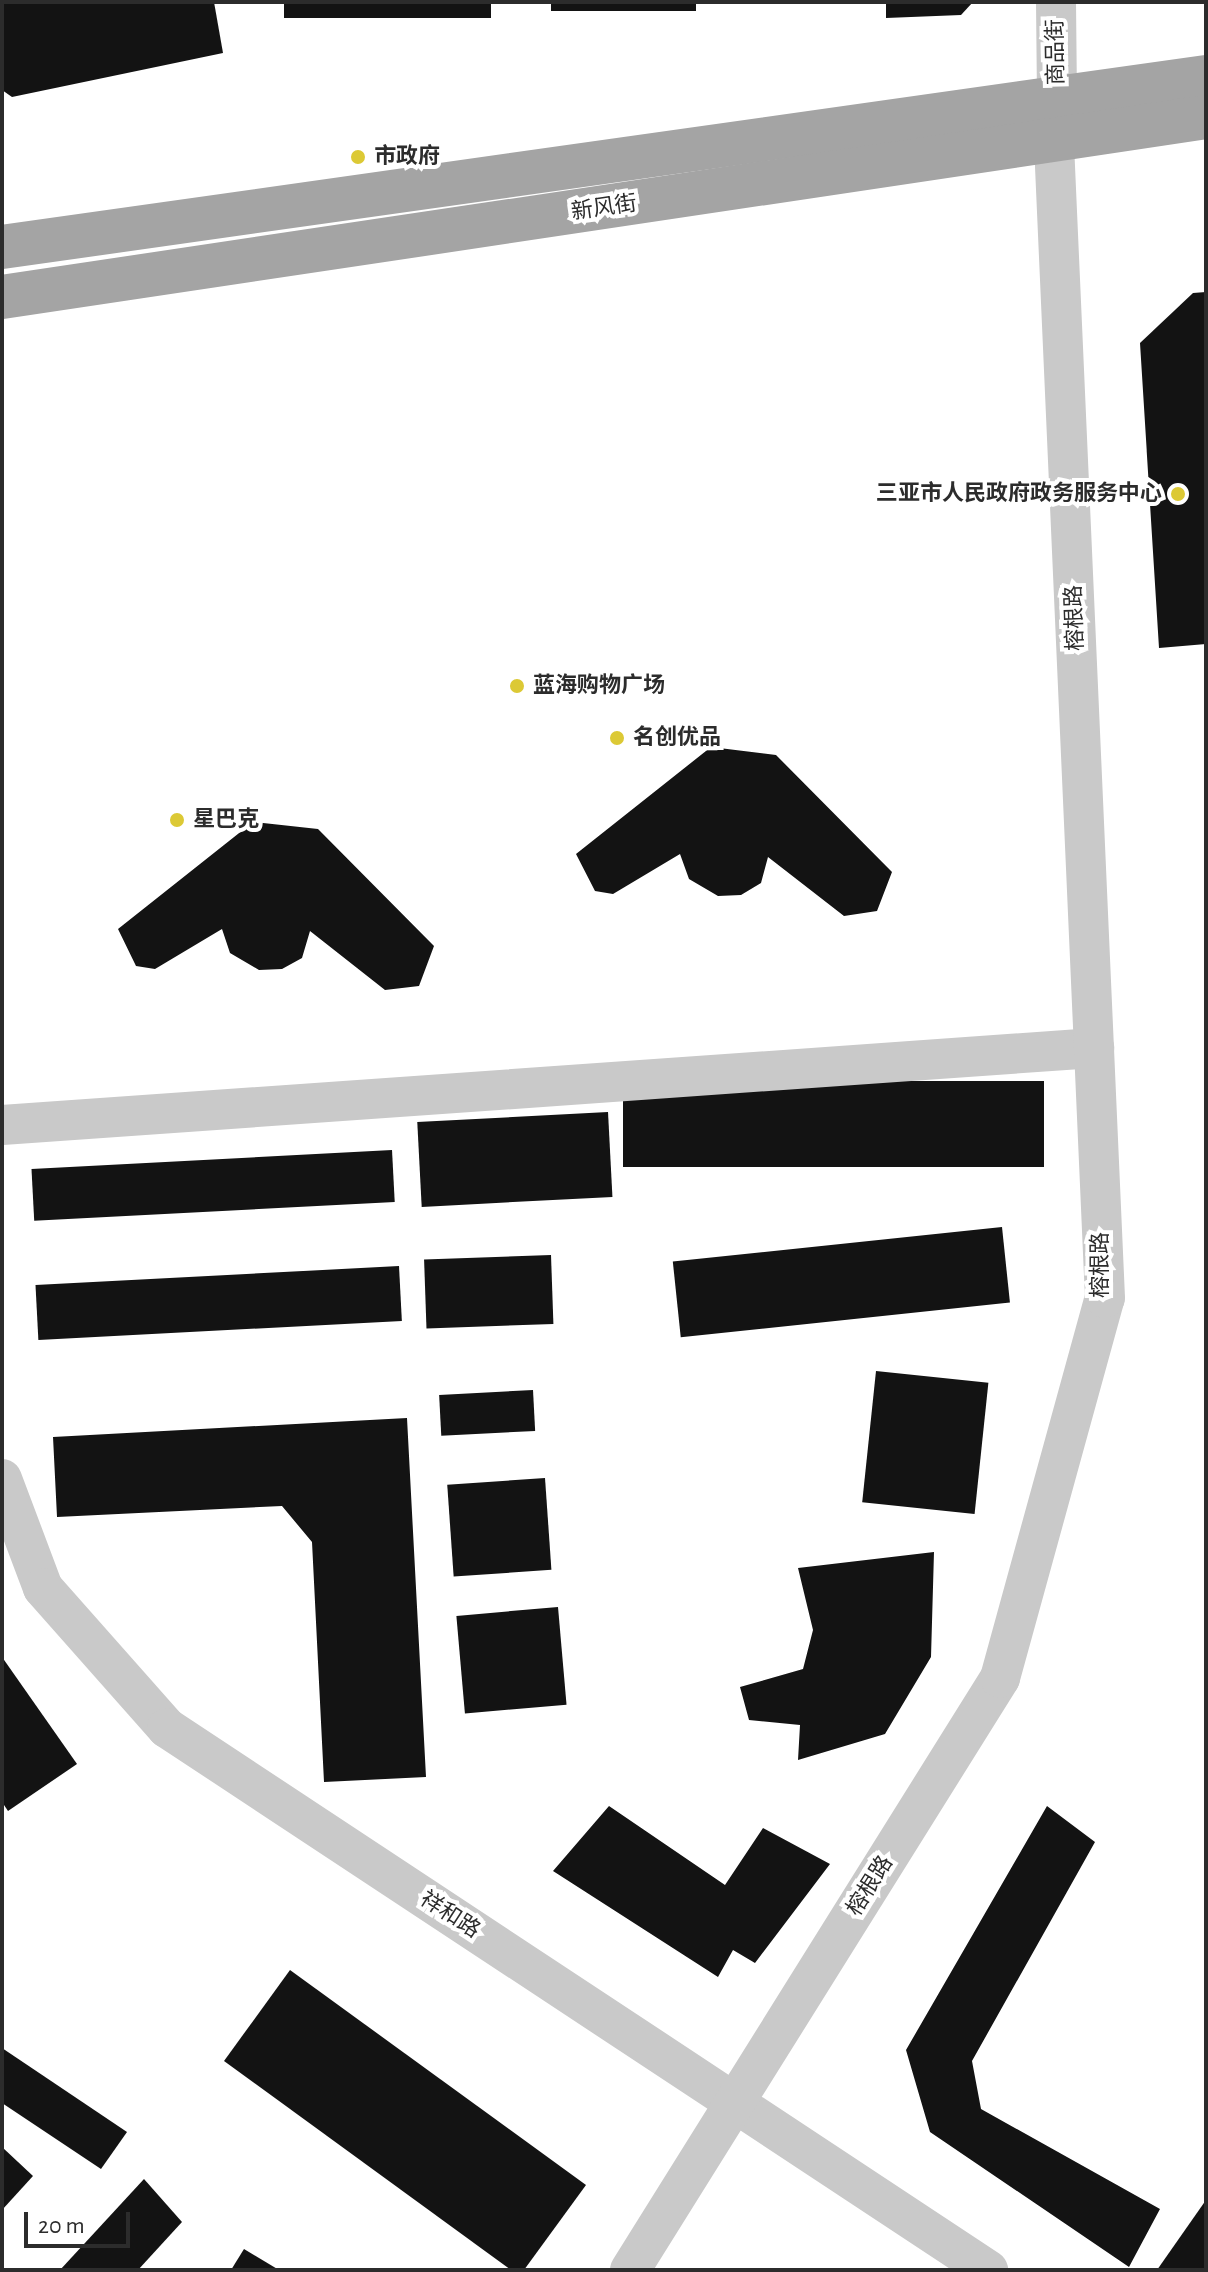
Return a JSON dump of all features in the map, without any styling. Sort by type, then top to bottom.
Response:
[{"type":"main road","name":"新风街","points":[[2,297],[1055,122],[1206,77]]},
{"type":"main road","name":"新风街","points":[[2,247],[1055,122],[1206,117]]},
{"type":"street","name":"商品街","points":[[1055,122],[1056,2]]},
{"type":"street","name":"榕根路","points":[[630,2270],[1000,1678],[1105,1298],[1055,122]]},
{"type":"street","points":[[2,1125],[1094,1048]]},
{"type":"street","name":"祥和路","points":[[2,1479],[43,1588],[167,1728],[988,2270]]},
{"type":"building","points":[[2,2],[214,2],[223,53],[12,97],[2,90]]},
{"type":"building","points":[[284,2],[491,2],[491,18],[284,18]]},
{"type":"building","points":[[551,2],[696,2],[696,11],[551,11]]},
{"type":"building","points":[[886,2],[973,2],[961,15],[886,18]]},
{"type":"building","name":"三亚市人民政府政务服务中心","points":[[1206,292],[1206,644],[1159,648],[1140,343],[1193,293]]},
{"type":"building","points":[[711,747],[776,755],[892,872],[877,911],[844,916],[768,857],[761,883],[741,895],[718,896],[689,879],[680,854],[613,894],[595,891],[576,854]]},
{"type":"building","points":[[253,822],[318,829],[434,946],[419,986],[385,990],[310,931],[302,958],[282,969],[259,970],[230,953],[222,929],[155,969],[136,966],[118,929]]},
{"type":"building","points":[[623,1081],[1044,1081],[1044,1167],[623,1167]]},
{"type":"building","points":[[608,1112],[612,1197],[422,1207],[417,1122]]},
{"type":"building","points":[[392,1150],[395,1202],[34,1221],[31,1169]]},
{"type":"building","points":[[1002,1227],[1010,1303],[681,1337],[673,1262]]},
{"type":"building","points":[[551,1255],[553,1324],[426,1328],[424,1259]]},
{"type":"building","points":[[399,1266],[402,1321],[38,1340],[35,1285]]},
{"type":"building","points":[[876,1371],[988,1383],[975,1514],[862,1502]]},
{"type":"building","points":[[533,1390],[535,1431],[441,1436],[439,1395]]},
{"type":"building","points":[[407,1418],[426,1777],[324,1782],[312,1542],[282,1506],[57,1517],[53,1437]]},
{"type":"building","points":[[545,1478],[551,1570],[454,1577],[447,1485]]},
{"type":"building","points":[[934,1552],[931,1657],[885,1734],[798,1760],[800,1725],[749,1720],[740,1687],[803,1669],[813,1630],[798,1568]]},
{"type":"building","points":[[558,1607],[567,1705],[465,1714],[456,1616]]},
{"type":"building","points":[[2,1657],[77,1764],[8,1811],[2,1802]]},
{"type":"building","points":[[609,1806],[725,1885],[763,1828],[830,1864],[755,1963],[733,1950],[718,1977],[553,1871]]},
{"type":"building","points":[[1047,1806],[1095,1842],[972,2061],[981,2109],[1160,2209],[1129,2267],[930,2132],[906,2050]]},
{"type":"building","points":[[290,1970],[586,2185],[524,2270],[511,2270],[224,2061]]},
{"type":"building","points":[[2,2048],[127,2132],[101,2169],[2,2103]]},
{"type":"building","points":[[2,2147],[33,2176],[2,2210]]},
{"type":"building","points":[[144,2179],[182,2222],[138,2270],[60,2270]]},
{"type":"building","points":[[1206,2200],[1206,2270],[1157,2270]]},
{"type":"building","points":[[244,2249],[279,2270],[231,2270]]},
{"type":"place","name":"市政府","points":[[358,157]]},
{"type":"place","name":"三亚市人民政府政务服务中心","points":[[1178,494]]},
{"type":"place","name":"蓝海购物广场","points":[[517,686]]},
{"type":"place","name":"名创优品","points":[[617,738]]},
{"type":"place","name":"星巴克","points":[[177,820]]}]
